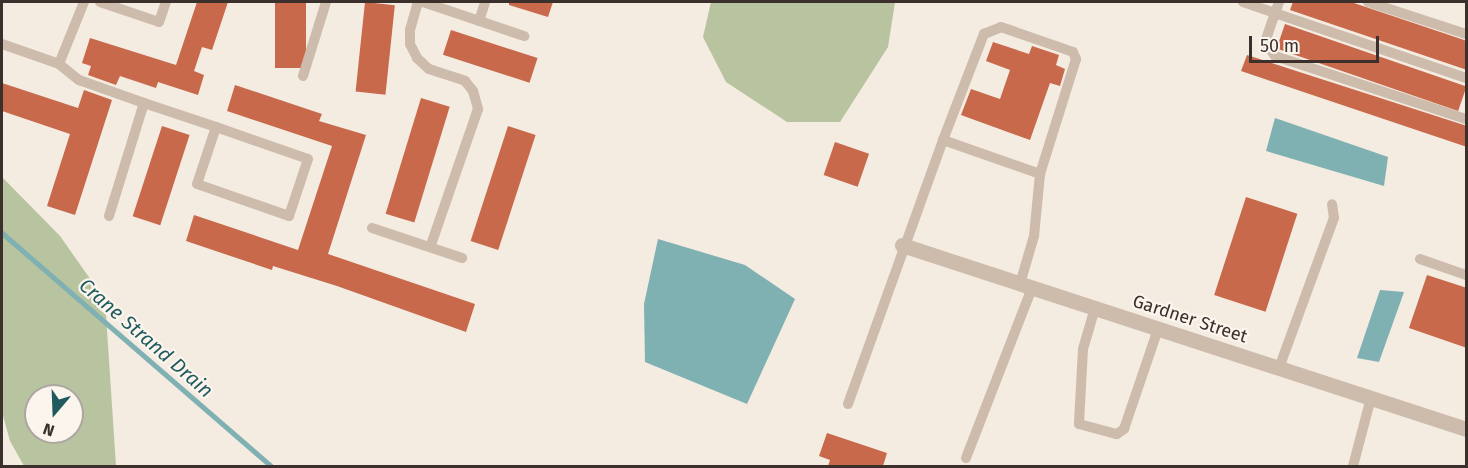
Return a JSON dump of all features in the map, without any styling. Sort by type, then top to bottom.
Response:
[{"type":"street","name":"Gardner Street","points":[[903,246],[1467,429]]},
{"type":"lane","points":[[58,64],[84,2]]},
{"type":"lane","points":[[99,2],[159,22],[166,2]]},
{"type":"lane","points":[[303,76],[326,2]]},
{"type":"lane","points":[[418,2],[410,30],[410,44],[417,58],[429,69],[465,81],[473,91],[478,109],[431,245]]},
{"type":"lane","points":[[423,2],[524,36]]},
{"type":"lane","points":[[478,21],[485,2]]},
{"type":"lane","points":[[1243,2],[1467,78]]},
{"type":"lane","points":[[1279,2],[1265,42],[1275,56],[1467,119]]},
{"type":"lane","points":[[1368,2],[1467,34]]},
{"type":"lane","points":[[848,404],[903,246],[984,34],[1001,27],[1073,52],[1076,59],[1040,174],[1026,286],[966,458]]},
{"type":"lane","points":[[2,44],[58,64],[79,80],[144,103],[216,127],[308,159],[289,216],[197,184],[216,127]]},
{"type":"lane","points":[[109,216],[144,103]]},
{"type":"lane","points":[[944,140],[1040,174]]},
{"type":"lane","points":[[1280,368],[1334,218],[1332,204]]},
{"type":"lane","points":[[372,228],[431,245],[462,258]]},
{"type":"lane","points":[[1420,259],[1467,275]]},
{"type":"lane","points":[[1095,308],[1083,349],[1079,424],[1117,434],[1125,429],[1158,329]]},
{"type":"lane","points":[[1353,466],[1371,398]]},
{"type":"green space","points":[[711,2],[895,2],[888,47],[840,122],[787,122],[726,82],[703,37]]},
{"type":"green space","points":[[2,177],[60,236],[105,300],[116,466],[24,466],[10,441],[2,412]]},
{"type":"water","points":[[1275,118],[1388,157],[1384,186],[1266,151]]},
{"type":"water","points":[[658,239],[745,265],[795,299],[747,404],[645,362],[644,304]]},
{"type":"water","points":[[1380,290],[1404,292],[1379,362],[1357,358]]},
{"type":"building","points":[[197,2],[228,2],[212,50],[202,47],[194,71],[204,75],[198,95],[158,82],[156,88],[120,76],[116,85],[88,75],[91,66],[82,63],[90,38],[176,65]]},
{"type":"building","points":[[275,2],[306,2],[306,68],[275,68]]},
{"type":"building","points":[[365,2],[395,5],[385,95],[356,92]]},
{"type":"building","points":[[509,2],[553,2],[548,17],[509,5]]},
{"type":"building","points":[[1293,2],[1351,2],[1467,41],[1467,70],[1290,10]]},
{"type":"building","points":[[1285,24],[1466,86],[1458,111],[1277,49]]},
{"type":"building","points":[[451,30],[538,58],[530,83],[443,55]]},
{"type":"building","points":[[993,42],[1029,54],[1032,46],[1059,55],[1056,65],[1065,69],[1060,86],[1050,83],[1030,140],[961,115],[971,89],[1000,99],[1010,70],[986,61]]},
{"type":"building","points":[[1247,55],[1467,126],[1467,147],[1241,71]]},
{"type":"building","points":[[2,83],[78,108],[84,90],[112,100],[75,215],[47,206],[70,134],[2,111]]},
{"type":"building","points":[[235,85],[322,114],[319,121],[366,135],[328,254],[475,304],[466,332],[337,286],[273,266],[272,270],[186,241],[194,215],[298,250],[332,146],[227,111]]},
{"type":"building","points":[[421,98],[450,107],[414,222],[386,214]]},
{"type":"building","points":[[162,126],[190,135],[160,225],[133,216]]},
{"type":"building","points":[[508,126],[536,135],[498,250],[471,241]]},
{"type":"building","points":[[835,142],[869,154],[858,187],[824,175]]},
{"type":"building","points":[[1246,197],[1297,214],[1266,312],[1214,295]]},
{"type":"building","points":[[1427,275],[1467,288],[1467,348],[1409,328]]},
{"type":"building","points":[[827,433],[887,453],[883,466],[828,466],[830,460],[819,456]]},
{"type":"waterway","name":"Crane Strand Drain","points":[[2,233],[271,466]]}]
